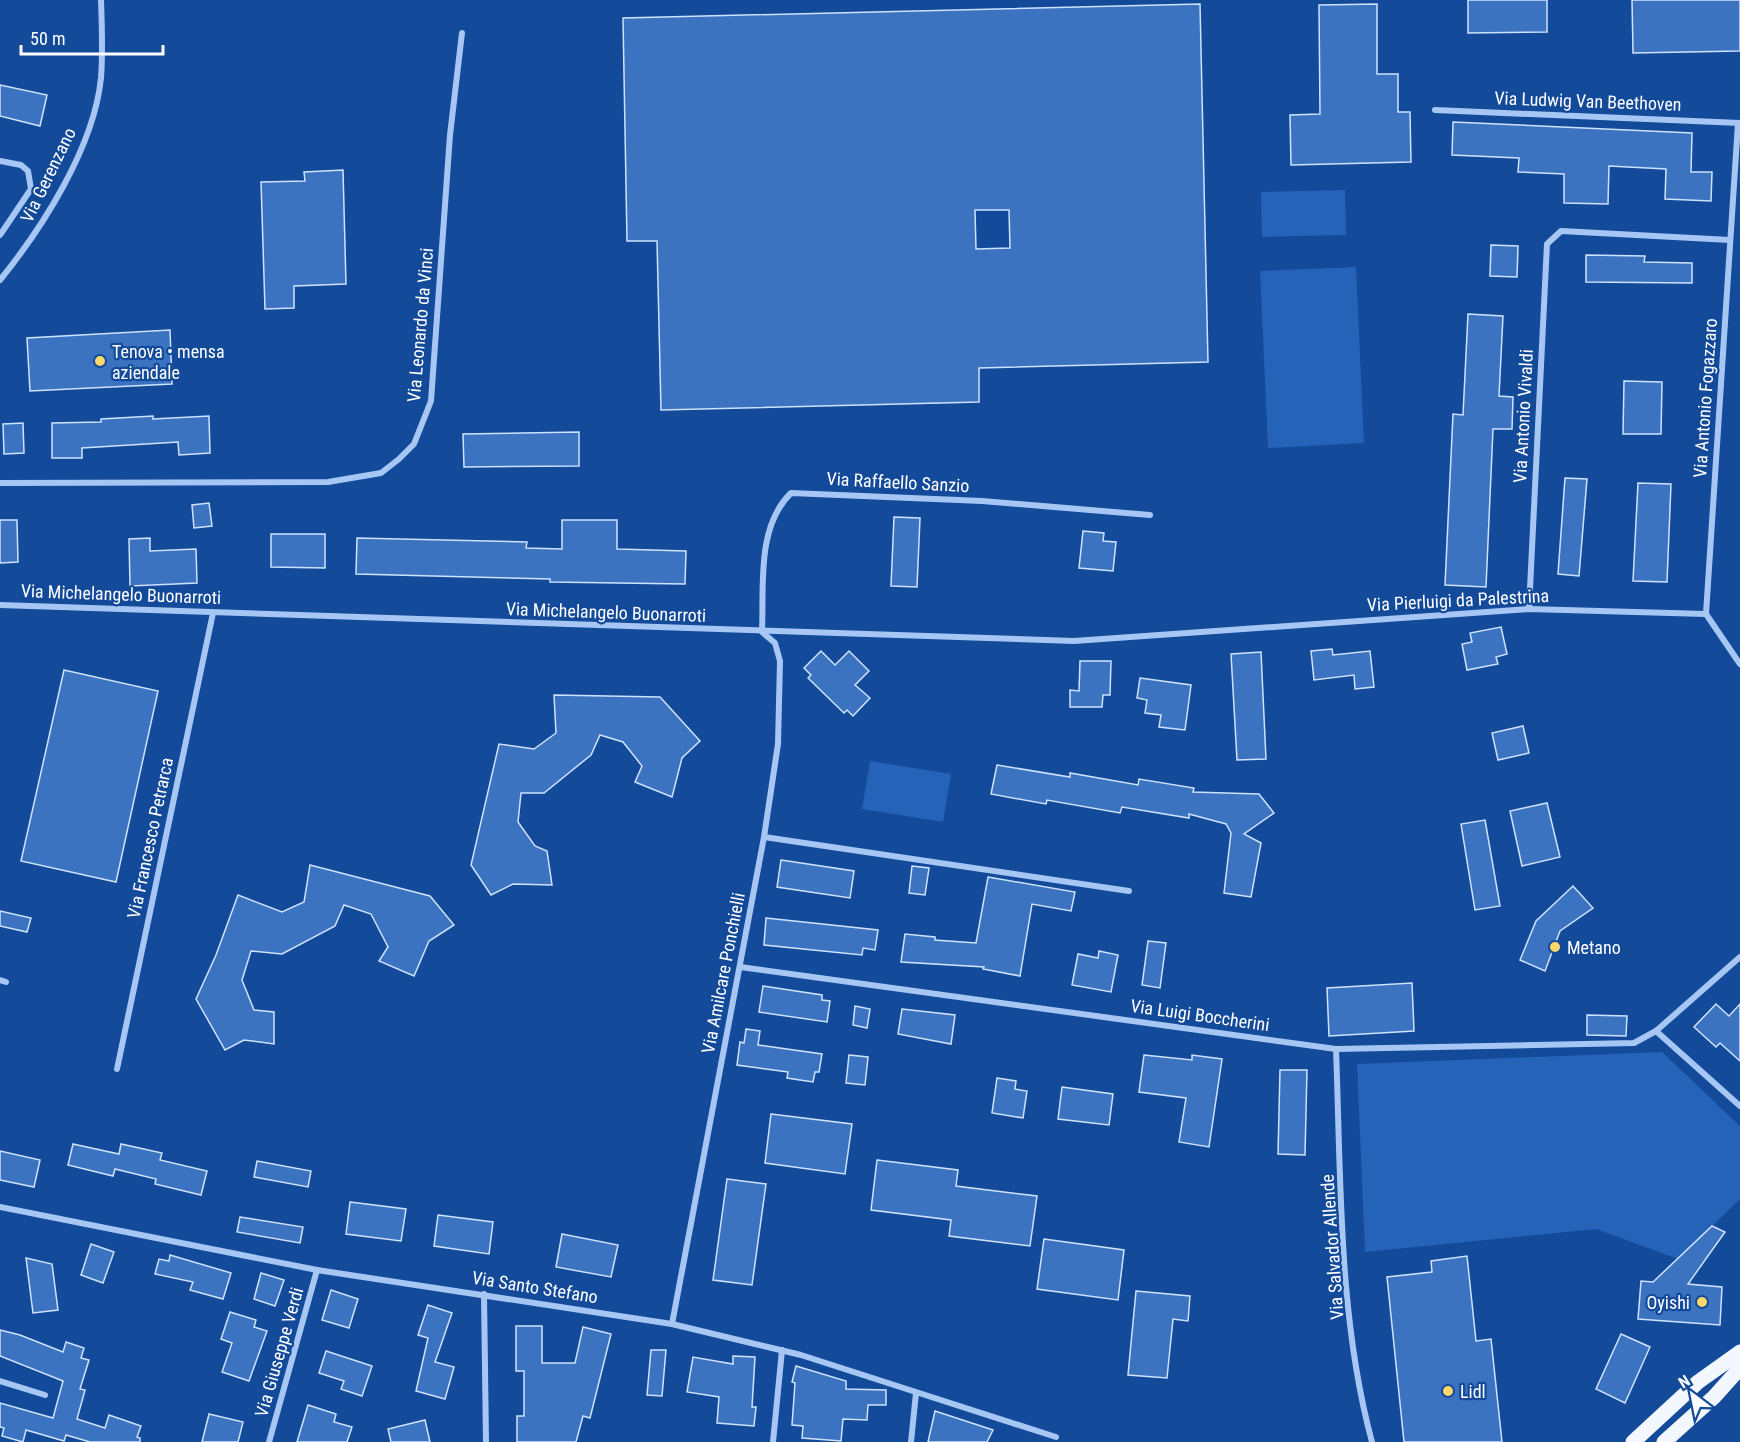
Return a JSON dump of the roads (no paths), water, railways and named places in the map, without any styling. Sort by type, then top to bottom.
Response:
[{"type":"main road","points":[[1633,1442],[1698,1382],[1740,1352]]},
{"type":"main road","points":[[1664,1442],[1714,1397],[1740,1368]]},
{"type":"street","name":"Via Gerenzano","points":[[0,280],[35,235],[66,181],[86,135],[100,80],[101,0]]},
{"type":"street","name":"Via Leonardo da Vinci","points":[[0,483],[328,482],[381,473],[399,459],[414,444],[431,400],[450,135],[462,33]]},
{"type":"street","name":"Via Ludwig Van Beethoven","points":[[1435,110],[1739,123]]},
{"type":"street","name":"Via Antonio Fogazzaro","points":[[1706,614],[1739,123]]},
{"type":"street","points":[[0,161],[21,165],[28,171],[31,189],[0,235]]},
{"type":"street","name":"Via Antonio Vivaldi","points":[[1529,609],[1547,244],[1561,231],[1730,240]]},
{"type":"street","name":"Via Raffaello Sanzio","points":[[762,632],[766,540],[781,502],[791,492],[982,501],[1150,515]]},
{"type":"street","name":"Via Michelangelo Buonarroti","points":[[0,605],[1074,641],[1211,632]]},
{"type":"street","name":"Via Pierluigi da Palestrina","points":[[1211,632],[1529,609],[1706,614]]},
{"type":"street","name":"Via Francesco Petrarca","points":[[117,1069],[213,613]]},
{"type":"street","points":[[1706,614],[1740,664]]},
{"type":"street","name":"Via Amilcare Ponchielli","points":[[672,1324],[764,837],[778,744],[780,661],[775,643],[762,632]]},
{"type":"street","points":[[764,837],[1130,891]]},
{"type":"street","name":"Via Luigi Boccherini","points":[[740,967],[1336,1049],[1634,1043],[1656,1031],[1740,957]]},
{"type":"street","points":[[1656,1031],[1740,1106]]},
{"type":"street","name":"Via Salvador Allende","points":[[1336,1049],[1344,1251],[1357,1370],[1372,1442]]},
{"type":"street","name":"Via Santo Stefano","points":[[0,1207],[317,1270],[672,1324],[782,1350],[1056,1437]]},
{"type":"street","name":"Via Giuseppe Verdi","points":[[269,1442],[317,1270]]},
{"type":"street","points":[[484,1294],[486,1442]]},
{"type":"street","points":[[774,1442],[782,1350]]},
{"type":"street","points":[[0,1381],[45,1395]]},
{"type":"street","points":[[911,1442],[916,1392]]},
{"type":"place","name":"Tenova • mensa aziendale","points":[[100,361]]},
{"type":"place","name":"Metano","points":[[1555,947]]},
{"type":"place","name":"Oyishi","points":[[1702,1302]]},
{"type":"place","name":"Lidl","points":[[1448,1391]]}]
